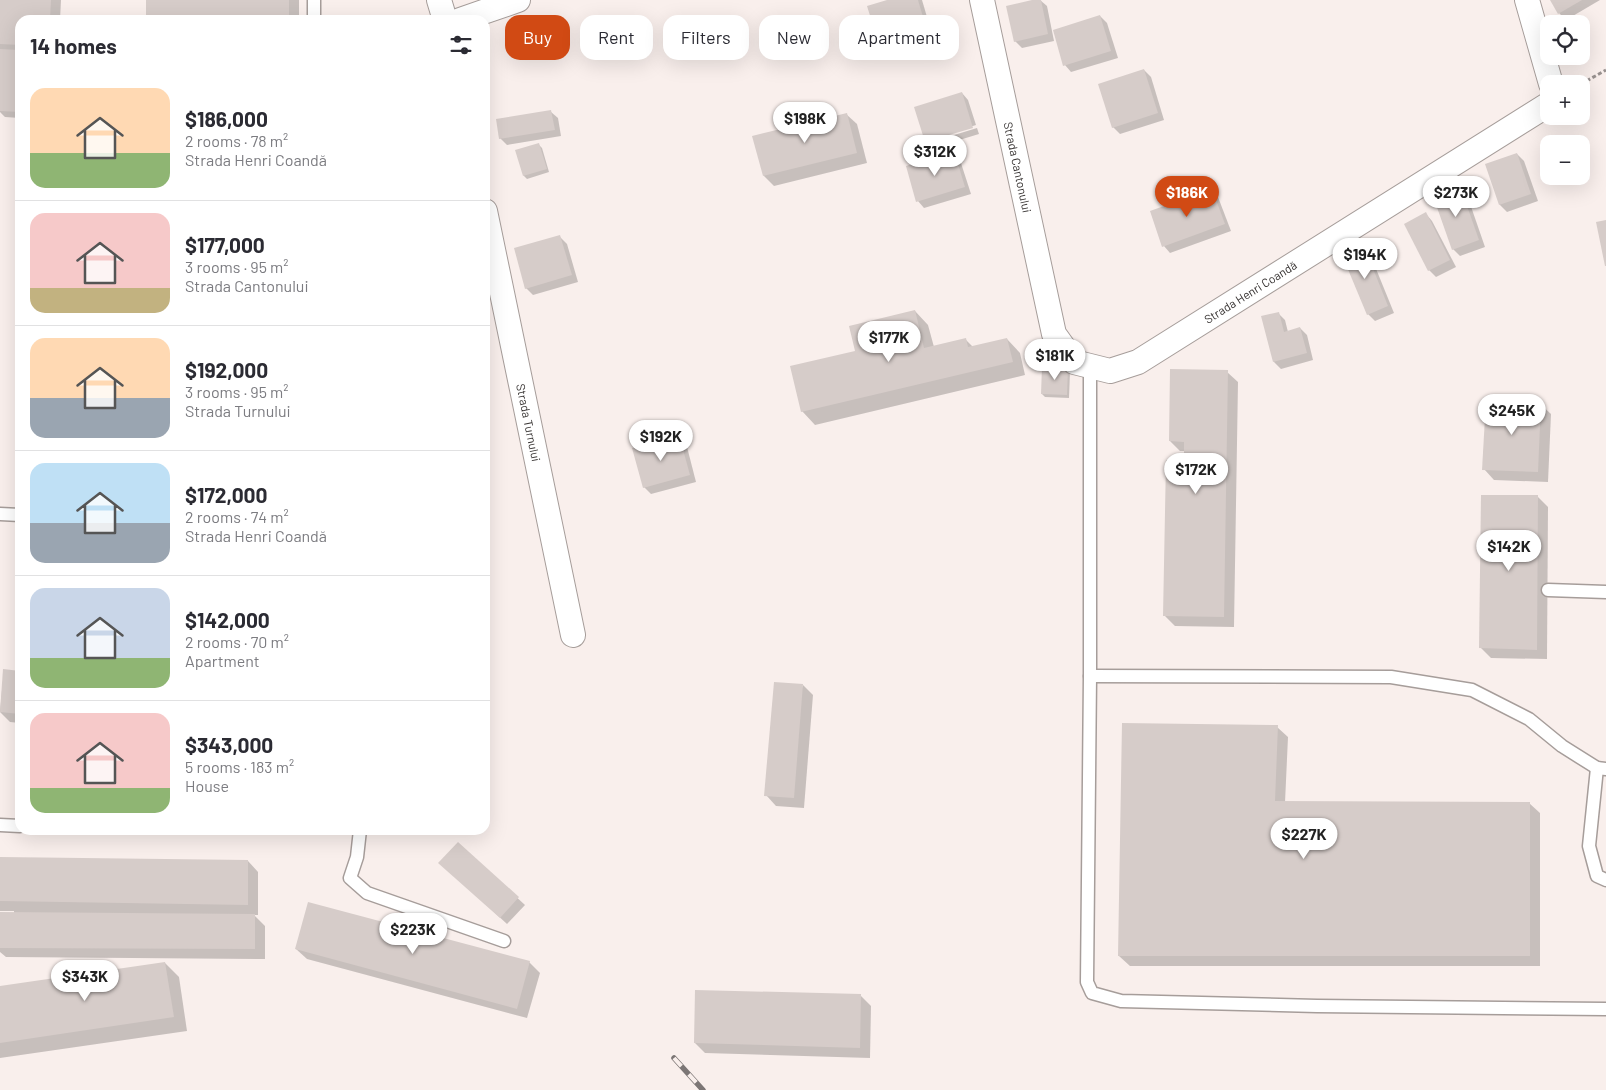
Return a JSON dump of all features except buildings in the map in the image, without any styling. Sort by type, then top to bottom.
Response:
[{"type":"street","points":[[439,0],[444,15]]},
{"type":"street","points":[[474,15],[518,0]]},
{"type":"street","name":"Strada Cantonului","points":[[982,0],[1054,334]]},
{"type":"street","points":[[1527,0],[1548,75]]},
{"type":"street","name":"Strada Henri Coandă","points":[[1054,334],[1074,362],[1110,371],[1138,362],[1540,110]]},
{"type":"street","name":"Strada Turnului","points":[[490,235],[573,635]]},
{"type":"lane","points":[[314,0],[314,15]]},
{"type":"lane","points":[[1090,367],[1090,676],[1087,982],[1092,993],[1121,1001],[1317,1006],[1606,1009]]},
{"type":"lane","points":[[0,514],[15,515]]},
{"type":"lane","points":[[1548,590],[1606,592]]},
{"type":"lane","points":[[1090,676],[1391,677],[1472,690],[1529,719],[1562,746],[1601,769],[1589,846],[1598,876],[1606,880]]},
{"type":"lane","points":[[0,825],[15,826]]},
{"type":"lane","points":[[359,835],[357,858],[350,878],[367,893],[504,940]]},
{"type":"path","points":[[1590,79],[1606,70]]},
{"type":"railway","points":[[674,1058],[703,1090]]}]
